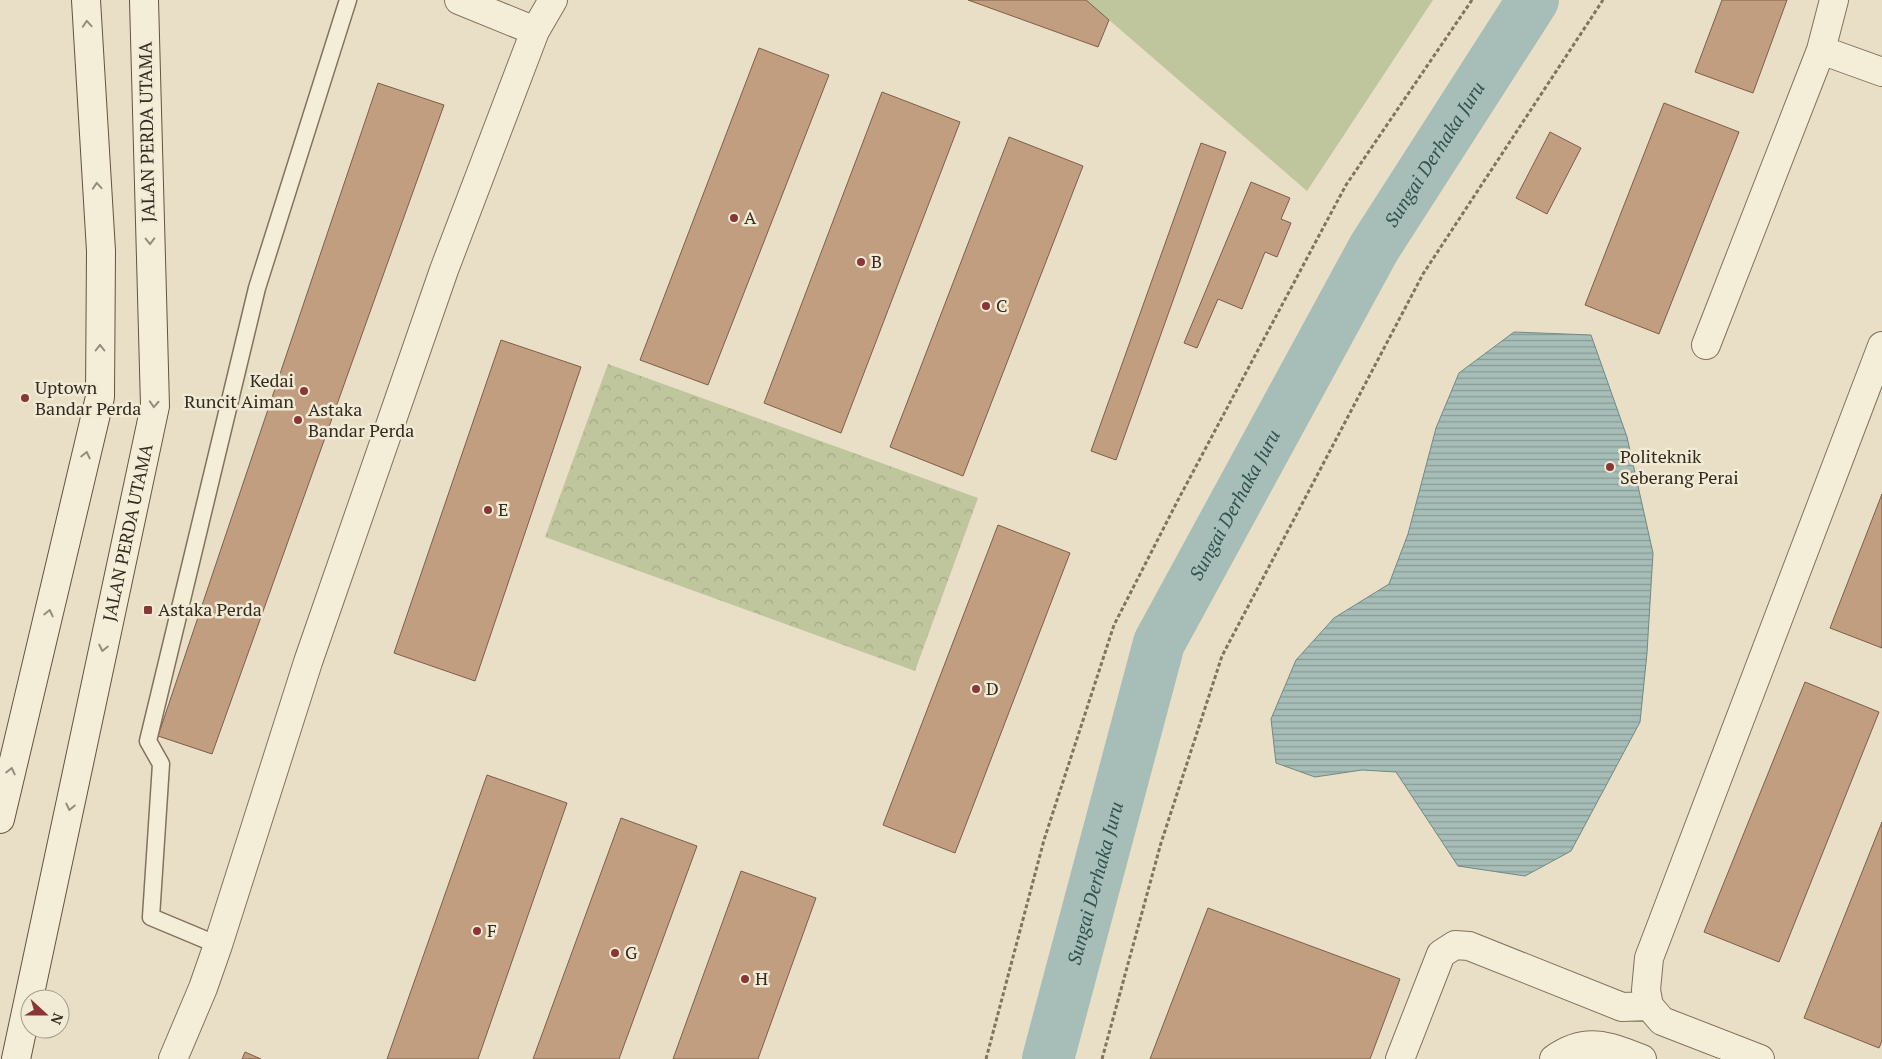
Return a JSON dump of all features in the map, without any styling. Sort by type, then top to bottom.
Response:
[{"type":"street","points":[[0,819],[100,397],[101,250],[86,0]]},
{"type":"street","name":"JALAN PERDA UTAMA","points":[[16,1059],[155,406],[144,0]]},
{"type":"street","points":[[459,0],[535,31]]},
{"type":"street","points":[[173,1059],[203,988],[218,945],[311,653],[444,270],[535,31],[553,0]]},
{"type":"street","points":[[1706,345],[1821,50],[1834,0]]},
{"type":"street","points":[[1821,50],[1882,72]]},
{"type":"street","points":[[1760,1059],[1662,1021],[1649,1006],[1646,990],[1649,958],[1882,346]]},
{"type":"street","points":[[1400,1059],[1441,954],[1455,945],[1469,946],[1622,1007],[1649,1006]]},
{"type":"street","points":[[1554,1059],[1567,1050],[1591,1045],[1613,1047],[1642,1059]]},
{"type":"lane","points":[[218,945],[151,917],[161,764],[148,741],[257,288],[348,0]]},
{"type":"path","points":[[986,1059],[1044,840],[1114,625],[1178,500],[1346,185],[1472,0]]},
{"type":"path","points":[[1102,1059],[1161,843],[1222,656],[1423,274],[1603,0]]},
{"type":"green space","points":[[1086,0],[1433,0],[1307,191]]},
{"type":"green space","points":[[608,364],[978,498],[915,671],[545,537]]},
{"type":"water","points":[[1514,332],[1591,335],[1627,437],[1653,553],[1647,653],[1640,722],[1571,851],[1525,876],[1458,866],[1396,772],[1362,770],[1315,777],[1276,763],[1271,719],[1296,660],[1334,618],[1389,584],[1408,534],[1436,428],[1459,373]]},
{"type":"building","points":[[968,0],[1086,0],[1109,20],[1098,47]]},
{"type":"building","points":[[1722,0],[1787,0],[1753,93],[1695,72]]},
{"type":"building","name":"A","points":[[759,48],[829,75],[708,385],[640,360]]},
{"type":"building","name":"Astaka Bandar Perda","points":[[378,83],[444,105],[212,754],[158,736]]},
{"type":"building","name":"B","points":[[882,92],[960,122],[841,433],[764,403]]},
{"type":"building","points":[[1664,103],[1739,132],[1659,334],[1585,305]]},
{"type":"building","points":[[1550,132],[1581,148],[1547,214],[1516,198]]},
{"type":"building","name":"C","points":[[1009,137],[1083,166],[963,476],[890,447]]},
{"type":"building","points":[[1201,143],[1226,152],[1116,460],[1091,451]]},
{"type":"building","points":[[1251,182],[1290,198],[1281,219],[1291,223],[1277,257],[1265,252],[1242,309],[1218,299],[1197,348],[1184,343]]},
{"type":"building","name":"E","points":[[501,340],[581,367],[475,681],[394,653]]},
{"type":"building","points":[[1882,494],[1882,648],[1830,628]]},
{"type":"building","name":"D","points":[[998,525],[1070,553],[955,853],[883,825]]},
{"type":"building","points":[[1805,682],[1879,712],[1779,962],[1704,932]]},
{"type":"building","name":"F","points":[[487,775],[567,803],[478,1059],[387,1059]]},
{"type":"building","name":"G","points":[[621,818],[697,846],[619,1059],[533,1059]]},
{"type":"building","points":[[1882,822],[1882,1041],[1879,1048],[1804,1018]]},
{"type":"building","name":"H","points":[[741,871],[816,898],[758,1059],[673,1059]]},
{"type":"building","points":[[1208,908],[1400,979],[1370,1059],[1150,1059]]},
{"type":"building","points":[[245,1052],[261,1059],[242,1059]]},
{"type":"waterway","name":"Sungai Derhaka Juru","points":[[1048,1059],[1159,643],[1374,248],[1533,0]]},
{"type":"place","name":"A","points":[[734,218]]},
{"type":"place","name":"B","points":[[861,262]]},
{"type":"place","name":"C","points":[[986,306]]},
{"type":"place","name":"Kedai Runcit Aiman","points":[[304,391]]},
{"type":"place","name":"Uptown Bandar Perda","points":[[25,398]]},
{"type":"place","name":"Astaka Bandar Perda","points":[[298,420]]},
{"type":"place","name":"Politeknik Seberang Perai","points":[[1610,467]]},
{"type":"place","name":"E","points":[[488,510]]},
{"type":"place","name":"Astaka Perda","points":[[148,610]]},
{"type":"place","name":"D","points":[[976,689]]},
{"type":"place","name":"F","points":[[477,931]]},
{"type":"place","name":"G","points":[[615,953]]},
{"type":"place","name":"H","points":[[745,979]]}]
